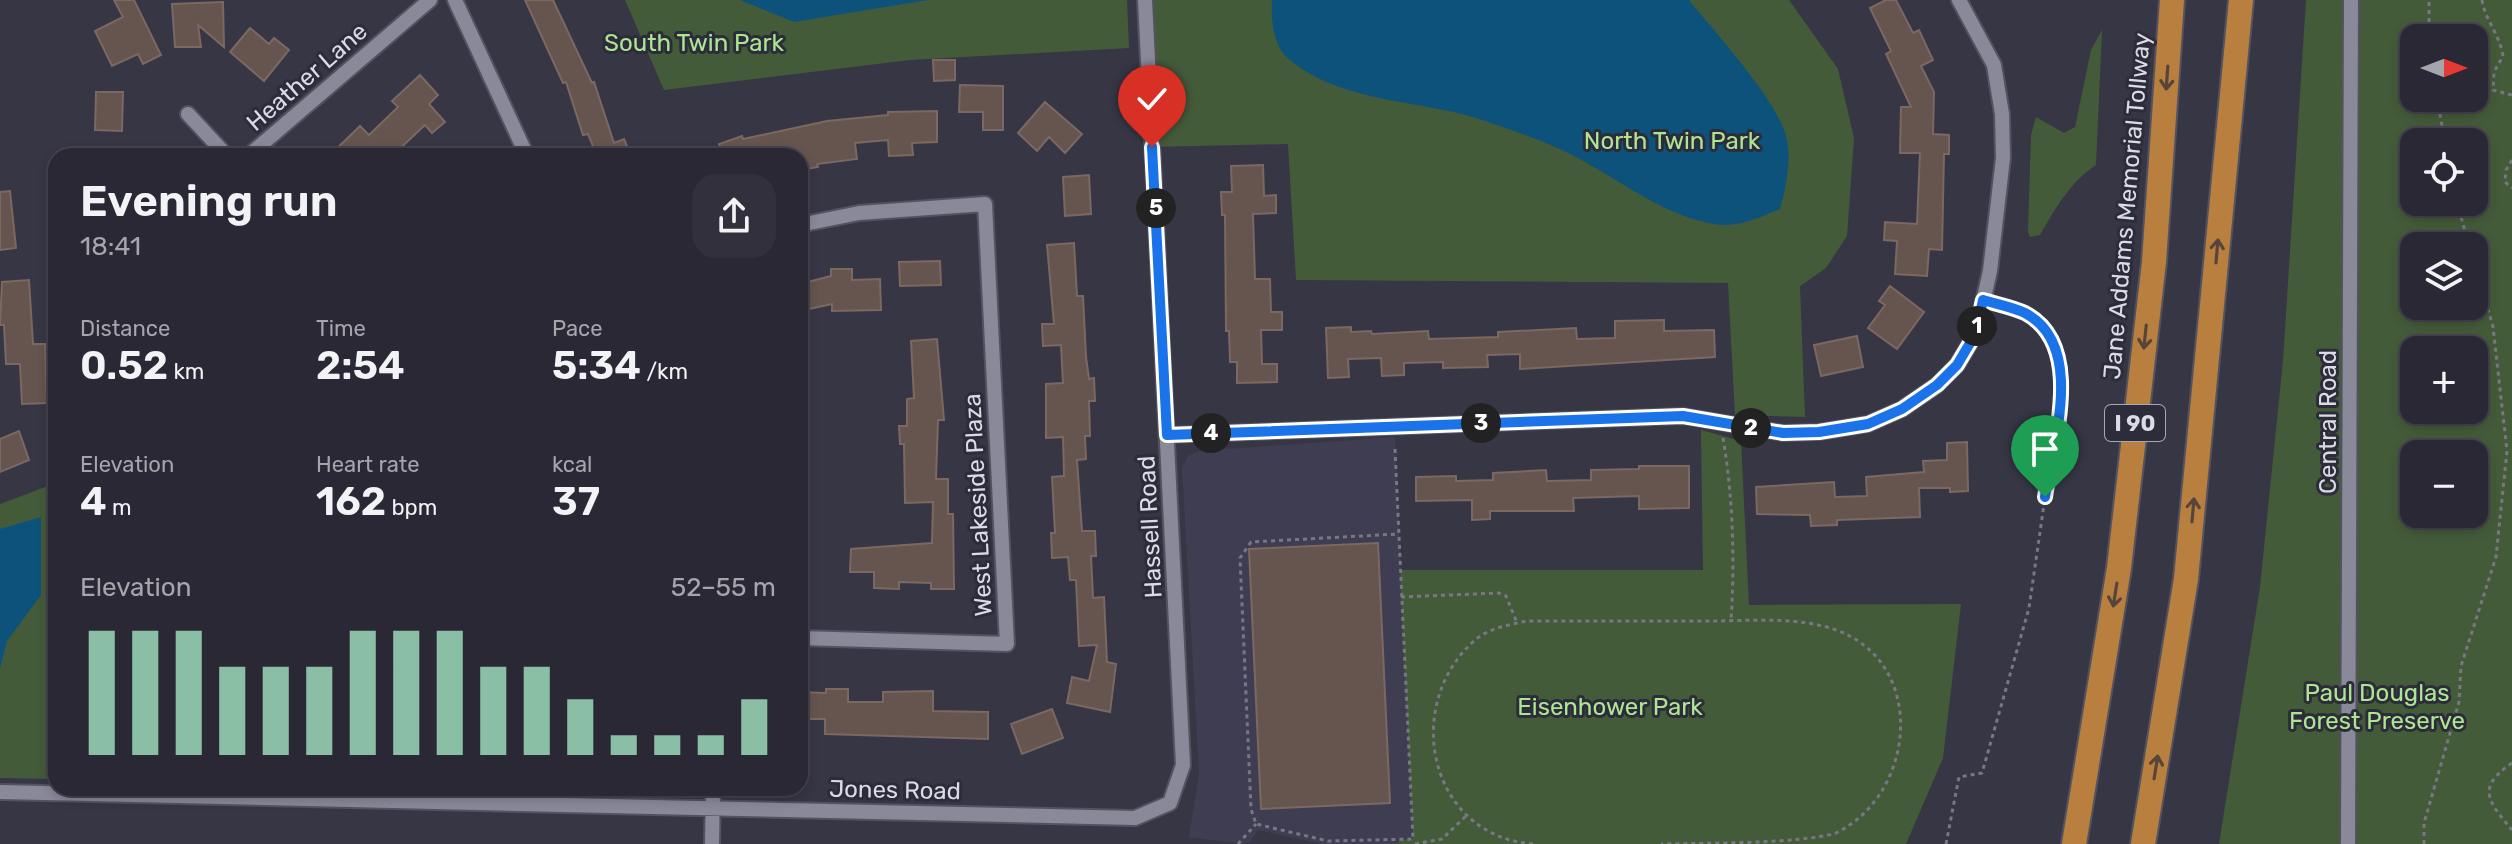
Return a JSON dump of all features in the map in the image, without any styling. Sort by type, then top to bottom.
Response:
[{"type":"highway","name":"Jane Addams Memorial Tollway","points":[[2074,844],[2123,537],[2154,262],[2172,0]]},
{"type":"highway","name":"I 90","points":[[2143,844],[2186,579],[2241,0]]},
{"type":"street","name":"Heather Lane","points":[[257,148],[430,0]]},
{"type":"street","points":[[455,0],[523,148]]},
{"type":"street","name":"Hassell Road","points":[[1145,0],[1183,765]]},
{"type":"street","points":[[1167,435],[1683,416],[1783,433],[1819,432],[1868,424],[1902,409],[1937,385],[1957,365],[1976,333],[1990,271],[2003,158],[2002,114],[1994,65],[1959,0]]},
{"type":"street","name":"Central Road","points":[[2348,844],[2351,0]]},
{"type":"street","points":[[188,114],[220,148]]},
{"type":"street","name":"West Lakeside Plaza","points":[[808,223],[872,211],[985,204],[1007,644],[808,638]]},
{"type":"street","name":"Jones Road","points":[[337,796],[712,809],[1135,818],[1170,803],[1183,765]]},
{"type":"street","name":"Jones Road","points":[[0,792],[48,792]]},
{"type":"street","points":[[712,844],[713,796]]},
{"type":"path","points":[[2429,0],[2429,24]]},
{"type":"path","points":[[2482,0],[2501,41],[2503,56],[2494,72],[2493,90],[2512,95]]},
{"type":"path","points":[[2512,160],[2506,170],[2505,182],[2512,188]]},
{"type":"path","points":[[1946,844],[1959,777],[1982,773],[2029,608],[2061,387],[2062,364],[2049,334],[2026,314],[1983,300]]},
{"type":"path","points":[[2424,844],[2424,823],[2459,702],[2461,666],[2496,557],[2507,451],[2493,327],[2488,309]]},
{"type":"path","points":[[1720,423],[1728,469],[1733,591],[1731,621]]},
{"type":"path","points":[[1395,449],[1414,842]]},
{"type":"path","points":[[1256,824],[1251,809],[1240,558],[1251,542],[1398,534]]},
{"type":"path","points":[[1401,597],[1499,593],[1506,596],[1517,623]]},
{"type":"path","points":[[1533,844],[1503,840],[1467,815],[1455,801],[1435,761],[1432,739],[1434,711],[1446,677],[1476,640],[1498,628],[1517,623],[1790,622],[1839,631],[1883,663],[1892,681],[1902,729],[1894,772],[1879,799],[1858,818],[1837,833],[1811,842],[1661,844]]},
{"type":"path","points":[[2512,763],[2497,773],[2489,787],[2488,799],[2498,816],[2512,830]]},
{"type":"path","points":[[1256,824],[1328,841],[1414,842],[1442,839],[1467,815]]},
{"type":"path","points":[[1238,844],[1256,824]]},
{"type":"shaded area","points":[[1395,437],[1413,839],[1400,840],[1399,844],[1322,844],[1258,830],[1249,843],[1242,844],[1189,837],[1199,773],[1182,468],[1188,456],[1199,451]]},
{"type":"green space","name":"South Twin Park","points":[[625,0],[1127,0],[1129,48],[910,60],[664,90]]},
{"type":"green space","name":"North Twin Park","points":[[1145,0],[1789,0],[1838,69],[1854,138],[1847,236],[1826,268],[1800,286],[1805,417],[1735,415],[1728,283],[1296,280],[1288,144],[1152,147]]},
{"type":"green space","name":"Paul Douglas Forest Preserve","points":[[2306,0],[2512,0],[2512,844],[2219,844],[2260,587],[2283,361]]},
{"type":"green space","points":[[2102,30],[2096,165],[2071,188],[2040,235],[2030,237],[2031,135],[2036,117],[2064,133],[2075,127],[2091,50]]},
{"type":"green space","name":"Eisenhower Park","points":[[1701,430],[1741,441],[1749,605],[1961,604],[1943,758],[1906,844],[1399,844],[1399,840],[1413,839],[1400,570],[1703,570]]},
{"type":"green space","points":[[48,486],[48,779],[0,778],[0,504]]},
{"type":"water","points":[[740,0],[928,0],[794,22]]},
{"type":"water","points":[[1272,0],[1689,0],[1744,66],[1780,121],[1786,136],[1788,163],[1780,209],[1734,224],[1704,222],[1651,201],[1549,144],[1464,115],[1336,86],[1291,61],[1280,49],[1274,33]]},
{"type":"water","points":[[41,517],[41,595],[7,641],[0,669],[0,529]]},
{"type":"building","points":[[114,0],[134,0],[161,55],[143,64],[138,54],[112,66],[95,31],[123,17]]},
{"type":"building","points":[[525,0],[553,0],[594,82],[614,143],[624,139],[628,148],[594,148],[588,134],[583,135],[566,82],[563,83]]},
{"type":"building","points":[[1886,0],[1896,0],[1913,33],[1919,30],[1933,60],[1921,66],[1934,92],[1933,134],[1949,135],[1949,154],[1944,154],[1942,250],[1929,249],[1927,276],[1895,274],[1897,241],[1884,240],[1885,222],[1917,224],[1920,153],[1900,153],[1901,107],[1911,107],[1886,54],[1891,51],[1870,8]]},
{"type":"building","points":[[223,2],[224,47],[198,25],[201,47],[175,47],[172,4]]},
{"type":"building","points":[[250,28],[269,44],[274,38],[289,50],[264,81],[230,52]]},
{"type":"building","points":[[933,60],[955,60],[955,80],[934,81]]},
{"type":"building","points":[[420,75],[438,95],[429,104],[445,122],[432,133],[425,125],[401,148],[337,148],[360,126],[369,135],[398,107],[392,101]]},
{"type":"building","points":[[960,85],[1003,86],[1003,130],[983,130],[983,112],[959,112]]},
{"type":"building","points":[[96,92],[123,92],[122,131],[95,130]]},
{"type":"building","points":[[1045,102],[1082,134],[1065,153],[1049,137],[1037,151],[1018,133]]},
{"type":"building","points":[[937,111],[937,142],[912,143],[913,155],[889,156],[888,140],[855,143],[857,159],[817,164],[818,167],[808,169],[808,148],[720,148],[719,144],[742,136],[743,139],[827,121],[888,115],[888,112]]},
{"type":"building","points":[[1263,165],[1264,196],[1276,195],[1276,213],[1253,214],[1255,279],[1270,279],[1271,312],[1282,312],[1282,330],[1261,330],[1262,364],[1277,364],[1277,382],[1237,383],[1237,362],[1230,362],[1229,331],[1226,331],[1225,215],[1222,215],[1221,192],[1232,192],[1231,166]]},
{"type":"building","points":[[1089,175],[1091,214],[1065,216],[1063,177]]},
{"type":"building","points":[[10,191],[16,248],[0,250],[0,192]]},
{"type":"building","points":[[1074,243],[1077,296],[1083,296],[1086,357],[1089,379],[1094,378],[1095,401],[1089,401],[1090,436],[1085,436],[1086,459],[1077,460],[1082,531],[1095,531],[1096,556],[1091,556],[1093,598],[1104,597],[1107,662],[1116,664],[1110,712],[1067,703],[1072,677],[1089,681],[1097,645],[1079,646],[1076,580],[1070,580],[1068,557],[1052,558],[1051,533],[1055,533],[1052,477],[1064,476],[1063,437],[1046,438],[1046,384],[1063,383],[1061,345],[1043,346],[1042,324],[1054,324],[1047,245]]},
{"type":"building","points":[[940,261],[941,285],[900,286],[899,262]]},
{"type":"building","points":[[831,269],[852,269],[852,280],[880,279],[881,310],[832,311],[832,304],[808,309],[808,282],[831,276]]},
{"type":"building","points":[[29,280],[33,344],[45,344],[47,403],[22,404],[20,364],[6,364],[4,325],[0,325],[2,282]]},
{"type":"building","points":[[1890,286],[1924,312],[1897,349],[1868,328],[1885,305],[1879,301]]},
{"type":"building","points":[[1664,320],[1664,331],[1714,330],[1715,357],[1520,369],[1520,354],[1487,355],[1488,367],[1443,368],[1443,362],[1404,363],[1404,375],[1382,376],[1381,358],[1348,359],[1349,377],[1328,378],[1326,328],[1351,327],[1351,332],[1371,331],[1372,334],[1428,331],[1429,339],[1498,337],[1498,332],[1576,328],[1577,339],[1615,338],[1615,321]]},
{"type":"building","points":[[1857,336],[1863,367],[1821,376],[1814,345]]},
{"type":"building","points":[[937,339],[944,420],[938,420],[936,479],[948,479],[948,514],[953,514],[954,589],[931,589],[931,583],[899,582],[899,589],[874,588],[874,572],[850,572],[851,549],[932,543],[933,502],[905,503],[904,444],[900,444],[899,426],[907,426],[907,399],[914,398],[911,341]]},
{"type":"building","points":[[19,431],[29,460],[0,472],[0,439]]},
{"type":"building","points":[[1967,442],[1968,491],[1919,488],[1920,517],[1837,520],[1837,525],[1811,526],[1810,515],[1757,514],[1756,487],[1834,482],[1835,497],[1867,496],[1866,477],[1924,472],[1923,461],[1947,460],[1947,443]]},
{"type":"building","points":[[1639,466],[1689,466],[1689,508],[1639,509],[1639,496],[1573,498],[1574,511],[1490,511],[1490,519],[1472,520],[1472,500],[1416,501],[1416,477],[1456,476],[1456,481],[1493,480],[1493,473],[1546,470],[1547,481],[1591,480],[1591,470],[1639,469]]},
{"type":"building","points":[[1378,543],[1390,803],[1261,809],[1249,549]]},
{"type":"building","points":[[826,689],[848,689],[848,702],[883,702],[883,692],[933,691],[933,711],[988,712],[988,739],[825,734],[825,719],[808,719],[808,692],[826,693]]},
{"type":"building","points":[[1052,709],[1063,738],[1022,754],[1011,724]]},
{"type":"route","points":[[1152,147],[1167,435],[1683,416],[1783,433],[1819,432],[1868,424],[1902,409],[1937,385],[1957,365],[1976,333],[1983,300],[2026,314],[2049,334],[2062,364],[2045,497]]}]
